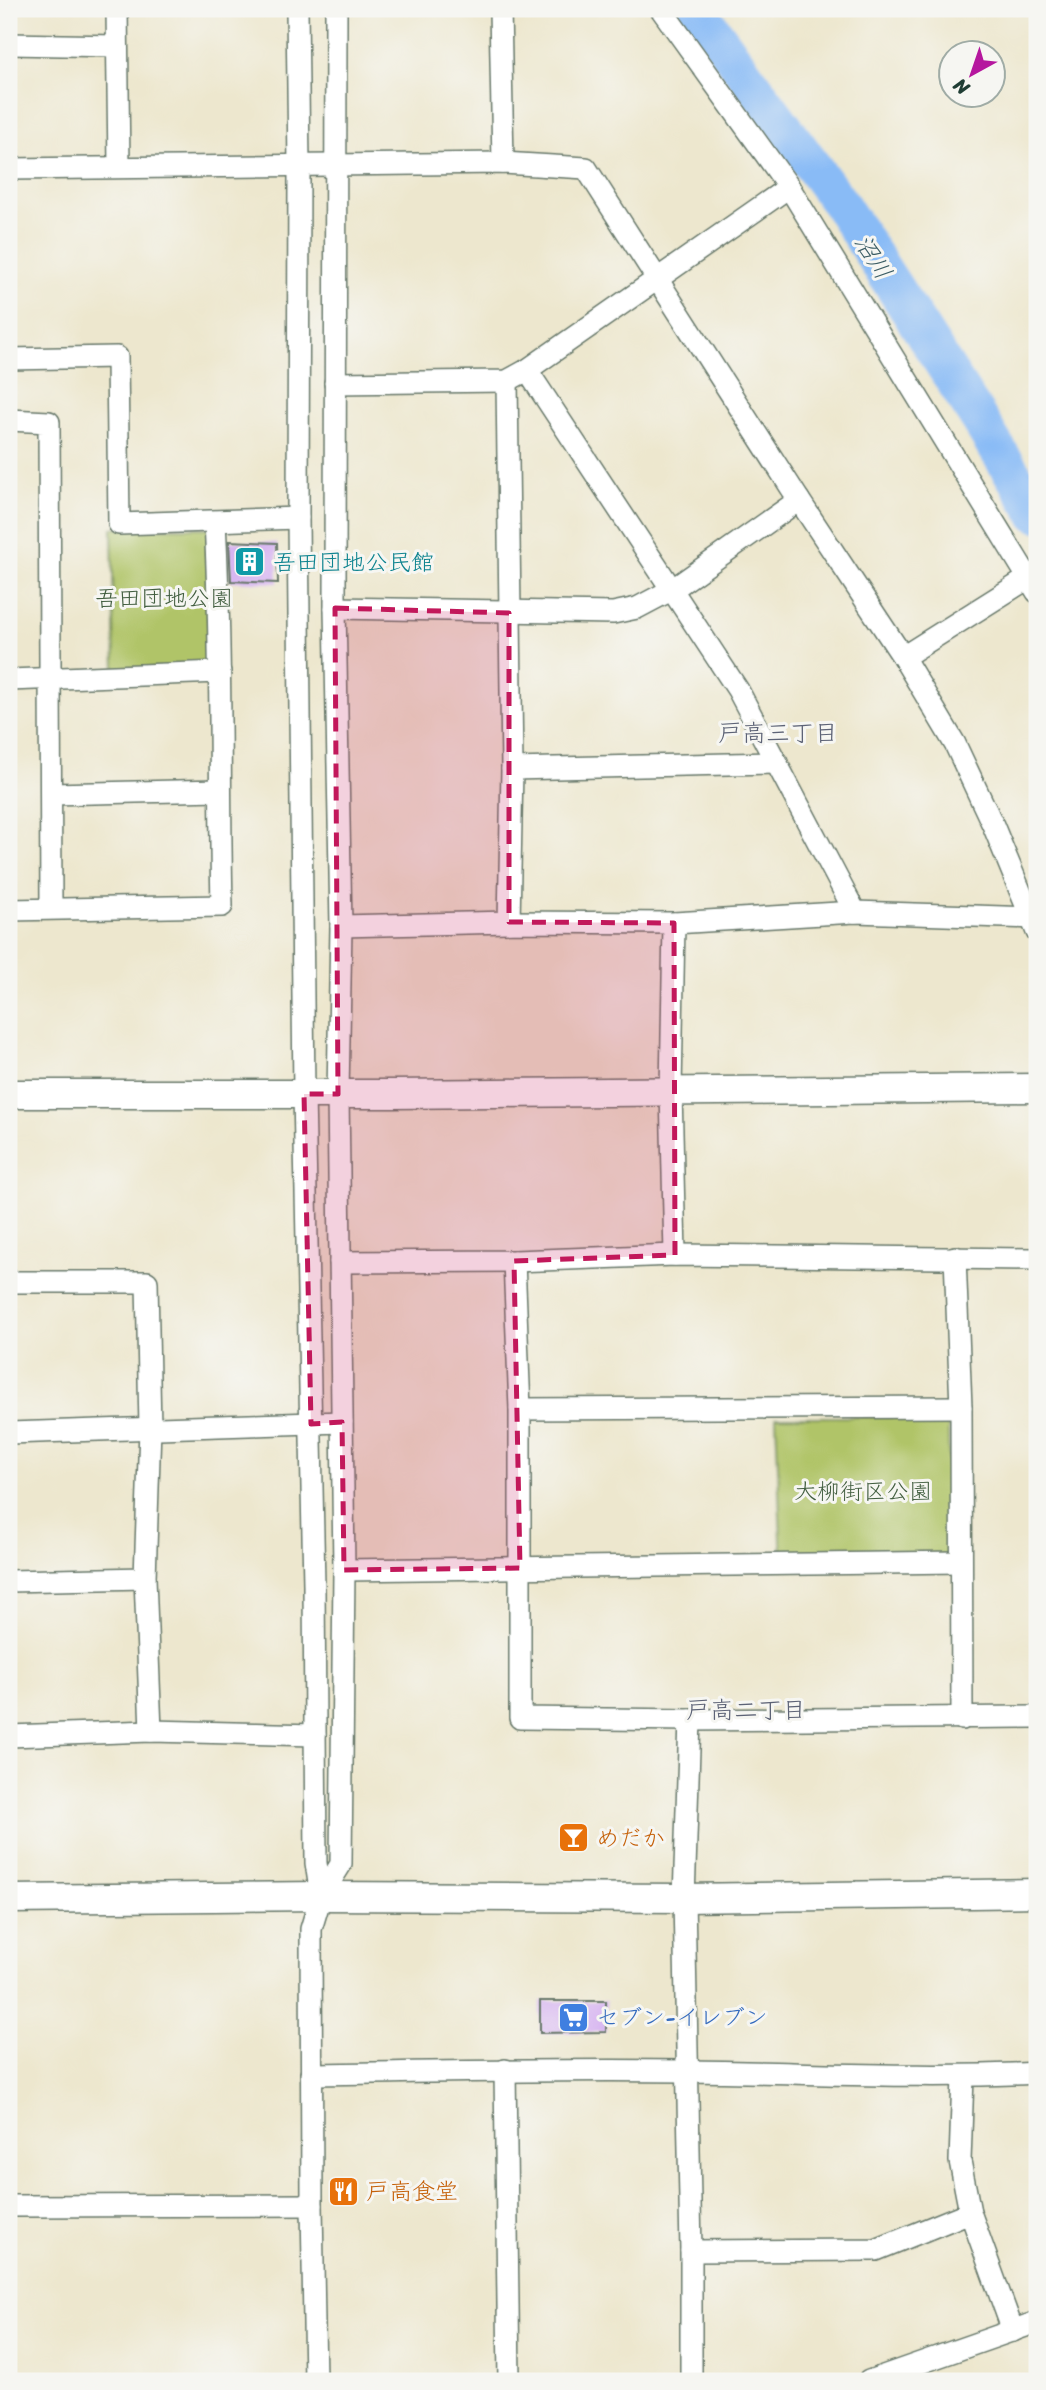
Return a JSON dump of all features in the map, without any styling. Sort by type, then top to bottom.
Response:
[{"type":"street","points":[[117,9],[119,167]]},
{"type":"street","points":[[297,9],[298,518],[304,1094],[312,1424],[316,1863],[321,1896]]},
{"type":"street","points":[[315,2381],[312,1929],[321,1896],[341,1864],[344,1570],[338,1094],[341,926],[335,608],[336,9]]},
{"type":"street","points":[[500,9],[503,163]]},
{"type":"street","points":[[661,9],[789,187],[1033,585],[904,657]]},
{"type":"street","points":[[9,44],[116,46]]},
{"type":"street","points":[[9,169],[503,163],[586,168],[799,500],[904,657],[956,744],[1036,923],[855,912],[674,922],[341,926]]},
{"type":"street","points":[[335,383],[507,381],[527,370],[789,187]]},
{"type":"street","points":[[9,359],[117,357],[119,524],[298,518]]},
{"type":"street","points":[[527,370],[738,690],[855,912]]},
{"type":"street","points":[[507,381],[512,769],[509,922]]},
{"type":"street","points":[[9,421],[49,422],[51,908]]},
{"type":"street","points":[[335,608],[613,613],[637,608],[673,589],[799,500]]},
{"type":"street","points":[[9,909],[222,906],[220,672],[215,522]]},
{"type":"street","points":[[9,680],[220,672]]},
{"type":"street","points":[[512,769],[777,763]]},
{"type":"street","points":[[51,794],[219,790]]},
{"type":"street","points":[[674,922],[671,1091],[675,1255]]},
{"type":"street","points":[[9,1094],[1037,1088]]},
{"type":"street","points":[[340,1262],[514,1261],[675,1255],[1037,1259]]},
{"type":"street","points":[[955,1257],[961,1407],[962,1719]]},
{"type":"street","points":[[514,1261],[520,1409],[520,1718],[690,1720],[1037,1717]]},
{"type":"street","points":[[9,1282],[147,1282],[150,1429],[145,1578],[150,1731]]},
{"type":"street","points":[[520,1409],[961,1407]]},
{"type":"street","points":[[9,1433],[342,1422]]},
{"type":"street","points":[[344,1570],[961,1562]]},
{"type":"street","points":[[9,1581],[145,1578]]},
{"type":"street","points":[[690,1720],[684,1898],[691,2381]]},
{"type":"street","points":[[9,1736],[150,1731],[315,1735]]},
{"type":"street","points":[[9,1899],[321,1896],[684,1898],[1037,1894]]},
{"type":"street","points":[[311,2074],[505,2070],[963,2077],[1037,2073]]},
{"type":"street","points":[[505,2070],[509,2381]]},
{"type":"street","points":[[963,2077],[960,2161],[970,2212],[1013,2330]]},
{"type":"street","points":[[9,2206],[312,2205]]},
{"type":"street","points":[[691,2250],[876,2250],[970,2212]]},
{"type":"street","points":[[869,2381],[1037,2322]]},
{"type":"highlighted area","points":[[335,608],[509,613],[509,922],[674,923],[675,1255],[514,1261],[520,1568],[344,1570],[342,1422],[311,1424],[304,1094],[338,1094]]},
{"type":"green space","name":"吾田団地公園","points":[[112,528],[215,528],[212,667],[115,670]]},
{"type":"green space","name":"大柳街区公園","points":[[776,1417],[948,1417],[950,1562],[782,1565]]},
{"type":"building","name":"吾田団地公民館","points":[[229,541],[277,543],[278,583],[231,581]]},
{"type":"building","name":"セブン-イレブン","points":[[540,2001],[606,2001],[606,2032],[540,2033]]},
{"type":"waterway","name":"沼川","points":[[697,9],[841,205],[1037,513]]},
{"type":"place","name":"吾田団地公民館","points":[[250,562]]},
{"type":"place","name":"めだか","points":[[573,1838]]},
{"type":"place","name":"セブン-イレブン","points":[[573,2017]]},
{"type":"place","name":"戸高食堂","points":[[343,2191]]},
{"type":"district","name":"戸高三丁目","points":[[778,733]]},
{"type":"district","name":"戸高二丁目","points":[[746,1710]]}]
